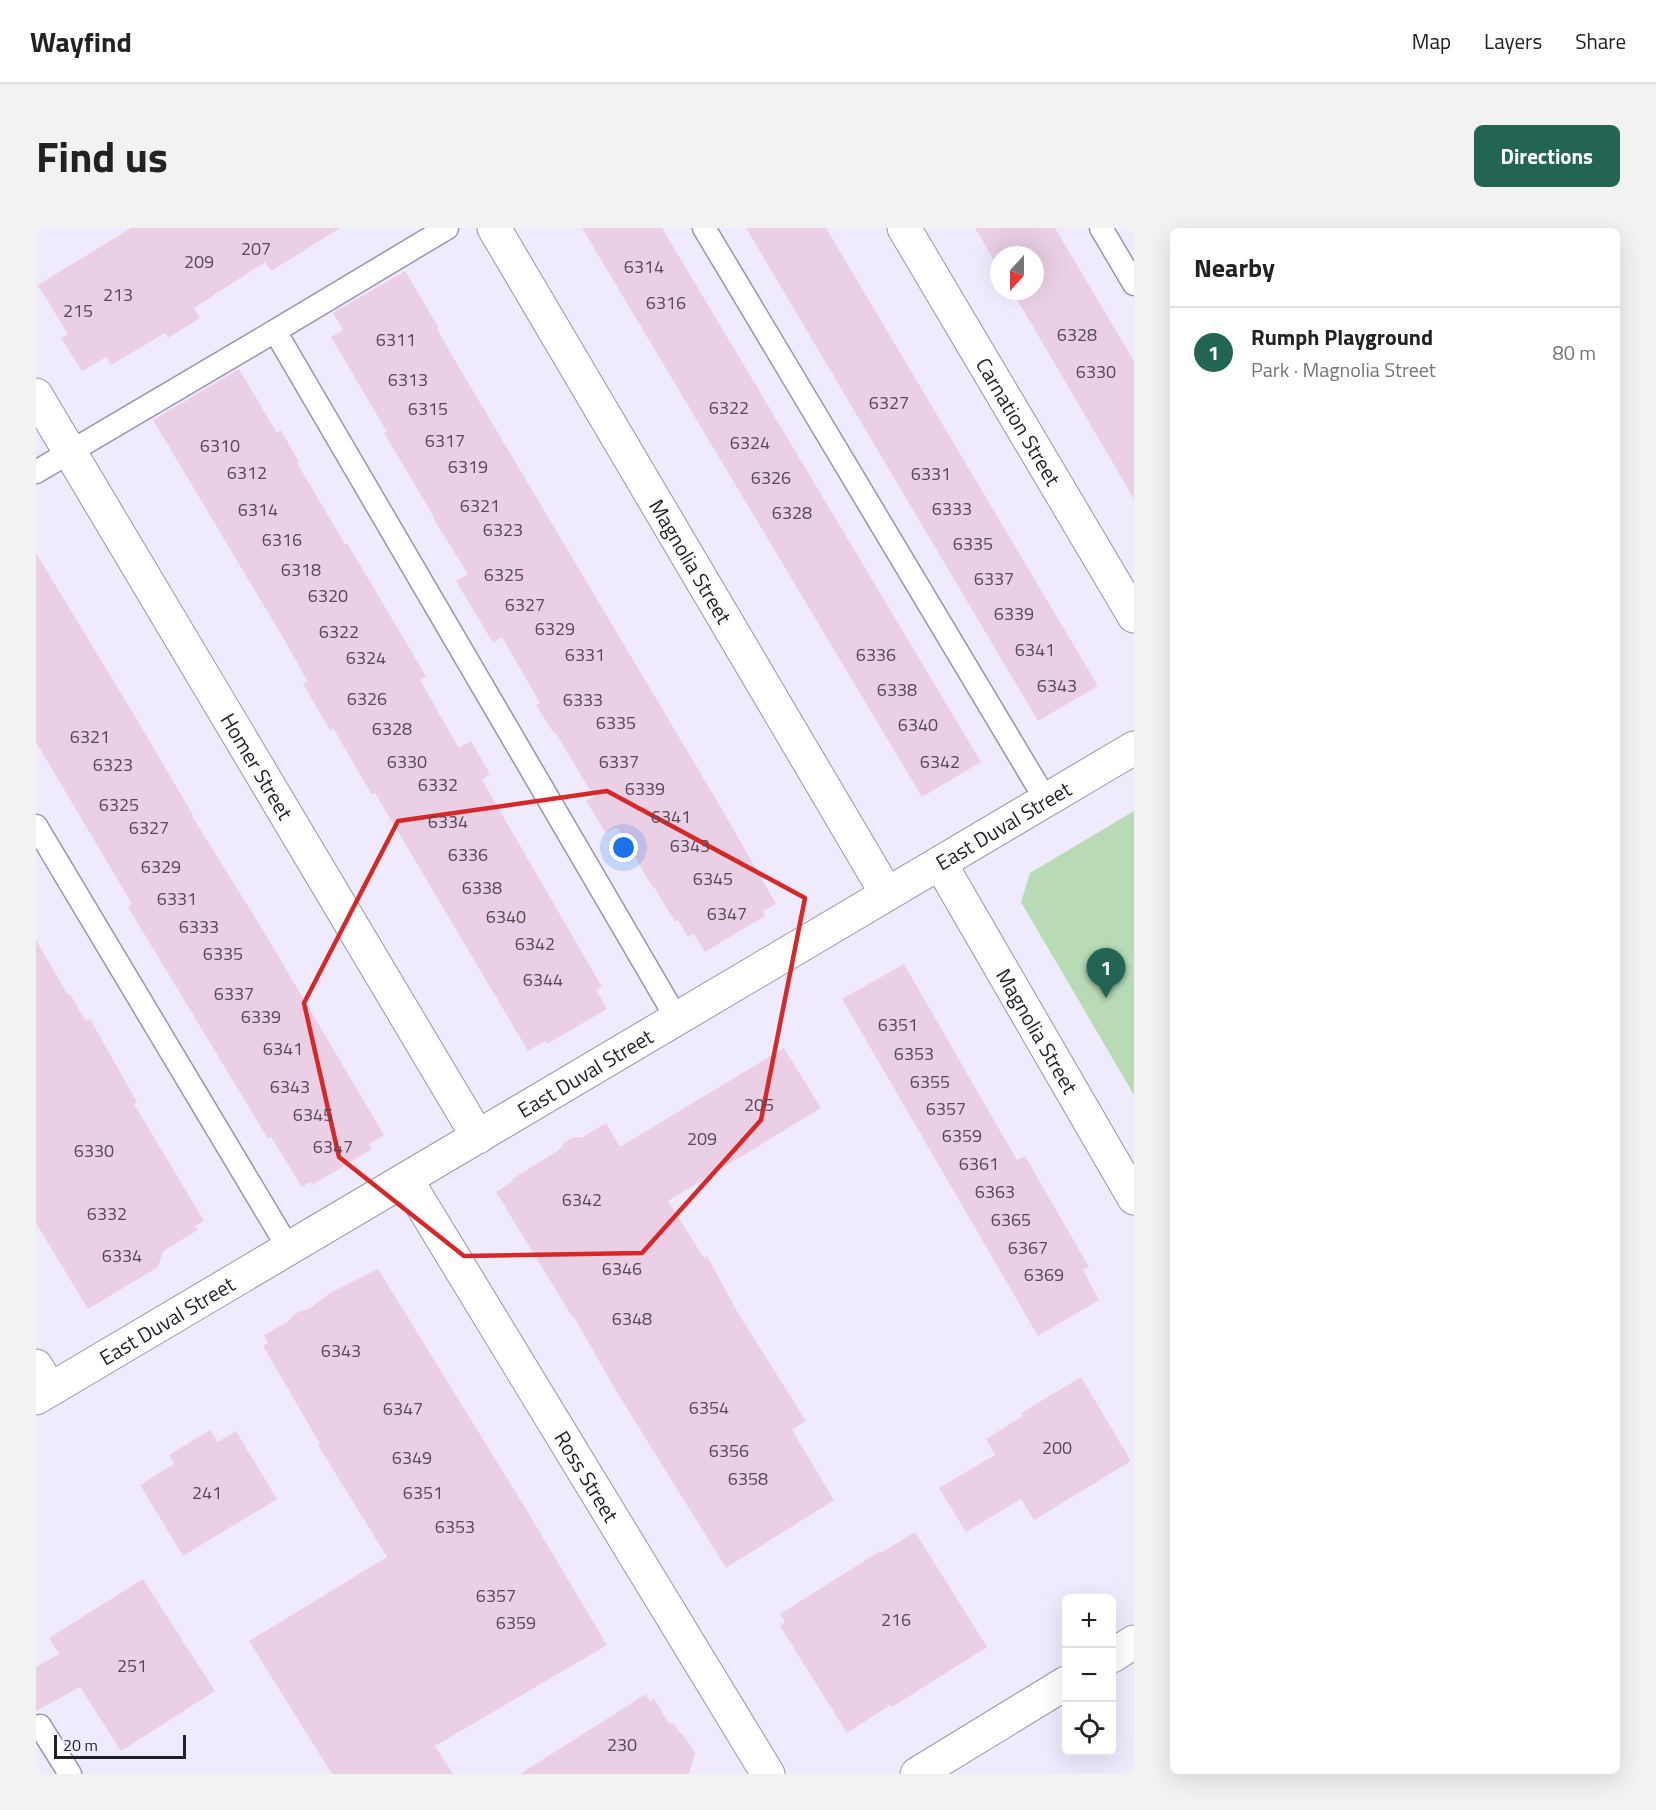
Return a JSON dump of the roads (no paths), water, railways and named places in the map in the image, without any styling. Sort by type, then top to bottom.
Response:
[{"type":"street","name":"Magnolia Street","points":[[494,228],[887,894]]},
{"type":"street","name":"Carnation Street","points":[[904,228],[1134,616]]},
{"type":"street","name":"Homer Street","points":[[36,395],[478,1137]]},
{"type":"street","name":"East Duval Street","points":[[41,1384],[289,1249],[1134,747]]},
{"type":"street","name":"Magnolia Street","points":[[940,863],[1134,1198]]},
{"type":"street","name":"Ross Street","points":[[406,1179],[768,1774]]},
{"type":"street","points":[[1116,1653],[1134,1642]]},
{"type":"street","points":[[917,1774],[1062,1685]]},
{"type":"lane","points":[[36,472],[447,228]]},
{"type":"lane","points":[[704,228],[1046,800]]},
{"type":"lane","points":[[1101,228],[1134,284]]},
{"type":"lane","points":[[275,331],[677,1019]]},
{"type":"lane","points":[[36,826],[289,1249]]},
{"type":"lane","points":[[36,1729],[40,1726],[70,1774]]},
{"type":"place","name":"Rumph Playground","points":[[1106,998]]}]
